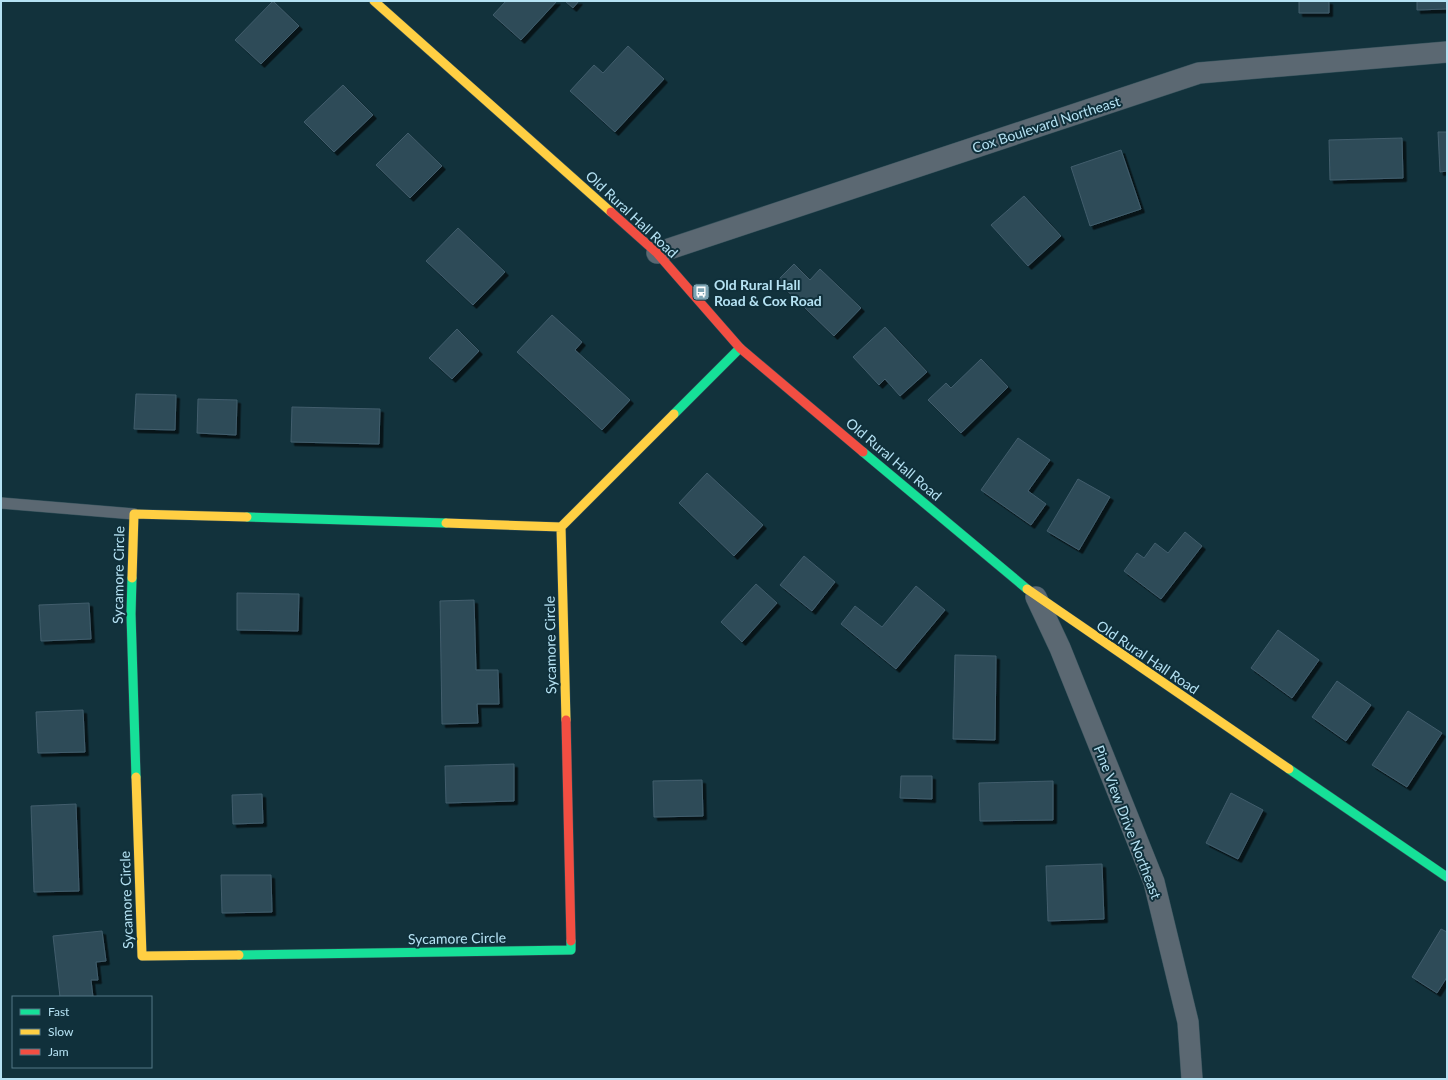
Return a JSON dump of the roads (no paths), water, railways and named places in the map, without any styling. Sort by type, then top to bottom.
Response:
[{"type":"street","name":"Old Rural Hall Road","points":[[374,1],[657,253],[740,348],[1036,598],[1447,877]]},
{"type":"street","name":"Cox Boulevard Northeast","points":[[657,253],[1199,73],[1447,52]]},
{"type":"street","points":[[561,527],[740,348]]},
{"type":"street","name":"Sycamore Circle","points":[[134,514],[561,527],[572,950],[142,956],[131,614],[134,514]]},
{"type":"street","name":"Pine View Drive Northeast","points":[[1036,598],[1060,648],[1154,882],[1188,1022],[1192,1079]]},
{"type":"lane","points":[[1,503],[134,514]]},
{"type":"place","name":"Old Rural Hall Road & Cox Road","points":[[701,292]]}]
